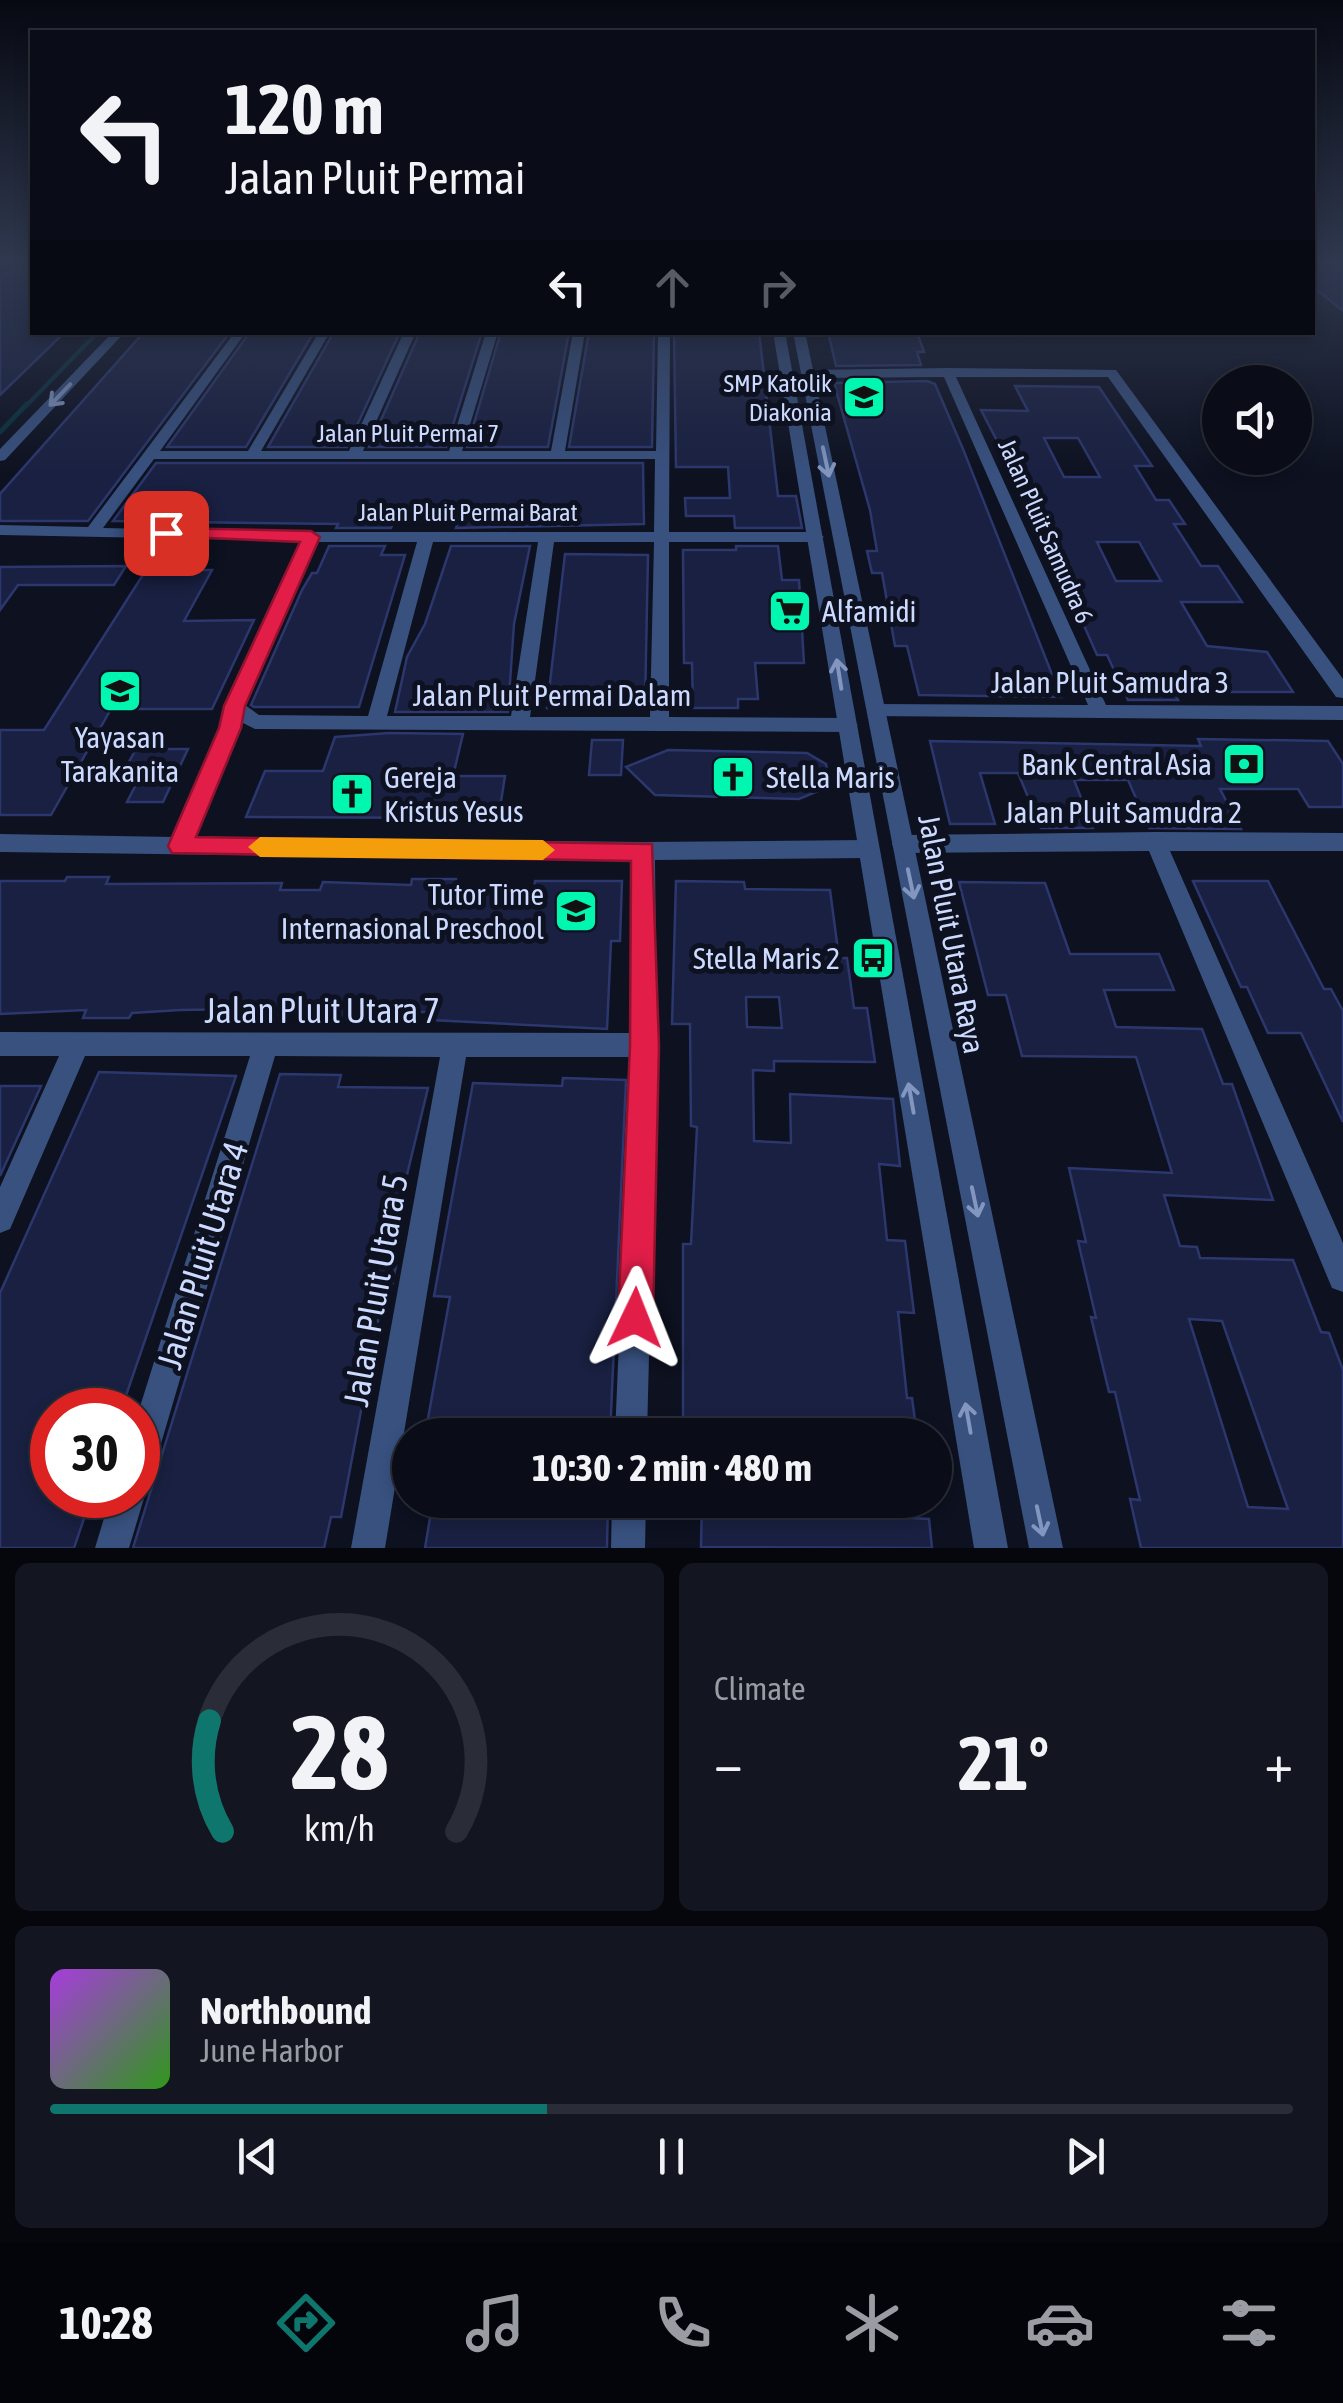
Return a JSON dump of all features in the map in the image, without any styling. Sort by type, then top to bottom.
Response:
[{"type":"street","points":[[0,458],[117,335]]},
{"type":"street","points":[[94,531],[240,335]]},
{"type":"street","points":[[252,455],[323,335]]},
{"type":"street","points":[[354,456],[409,335]]},
{"type":"street","points":[[454,456],[491,335]]},
{"type":"street","points":[[558,456],[578,335]]},
{"type":"street","points":[[658,726],[664,537],[664,335]]},
{"type":"street","points":[[780,335],[992,1548]]},
{"type":"street","name":"Jalan Pluit Utara Raya","points":[[800,335],[1046,1548]]},
{"type":"street","name":"Jalan Pluit Samudra 6","points":[[948,372],[1099,710]]},
{"type":"street","points":[[808,374],[1107,372],[1117,376],[1343,692]]},
{"type":"street","name":"Jalan Pluit Permai 7","points":[[151,455],[664,456]]},
{"type":"street","name":"Jalan Pluit Permai Barat","points":[[0,530],[426,538],[816,537]]},
{"type":"street","points":[[519,726],[546,536]]},
{"type":"street","points":[[180,846],[246,717],[234,706],[311,537]]},
{"type":"street","points":[[376,725],[426,538]]},
{"type":"street","points":[[827,595],[854,596]]},
{"type":"street","name":"Jalan Pluit Samudra 3","points":[[876,711],[1343,713]]},
{"type":"street","name":"Jalan Pluit Permai Dalam","points":[[246,717],[376,725],[848,725]]},
{"type":"street","points":[[1154,841],[1343,1277]]},
{"type":"street","name":"Jalan Pluit Samudra 2","points":[[902,844],[1343,842]]},
{"type":"street","points":[[0,843],[644,851],[867,849]]},
{"type":"street","points":[[632,1418],[644,1046],[644,851]]},
{"type":"street","points":[[0,1219],[78,1043]]},
{"type":"street","name":"Jalan Pluit Utara 7","points":[[0,1044],[644,1046]]},
{"type":"street","name":"Jalan Pluit Utara 4","points":[[160,1392],[266,1045]]},
{"type":"street","name":"Jalan Pluit Utara 5","points":[[368,1548],[455,1046]]},
{"type":"street","points":[[112,1548],[121,1518]]},
{"type":"street","points":[[628,1548],[629,1518]]},
{"type":"building","points":[[0,331],[62,335],[0,395]]},
{"type":"building","points":[[141,335],[228,335],[88,521],[0,521],[0,494]]},
{"type":"building","points":[[248,335],[312,335],[246,447],[167,447]]},
{"type":"building","points":[[332,335],[399,335],[347,447],[268,447]]},
{"type":"building","points":[[419,335],[481,335],[446,447],[369,447]]},
{"type":"building","points":[[500,335],[568,335],[548,447],[467,447]]},
{"type":"building","points":[[588,335],[654,335],[652,447],[569,447]]},
{"type":"building","points":[[674,335],[759,335],[778,496],[796,496],[802,528],[735,528],[734,516],[686,516],[685,498],[730,498],[728,467],[676,467]]},
{"type":"building","points":[[829,335],[918,335],[924,352],[917,352],[921,365],[836,366]]},
{"type":"building","points":[[834,383],[935,384],[963,449],[1061,697],[919,695],[907,646],[895,646],[882,573],[872,573],[867,551],[877,551],[870,510]]},
{"type":"building","points":[[1015,386],[1099,387],[1152,466],[1135,466],[1156,500],[1169,500],[1185,524],[1174,524],[1201,566],[1218,566],[1242,602],[1181,602],[1207,646],[1267,652],[1293,692],[1174,692],[1178,700],[1128,700],[1107,655],[1097,655],[1033,510],[981,410],[1028,411]],"holes":[[[1044,438],[1078,438],[1100,477],[1064,477]],[[1097,542],[1139,542],[1161,581],[1116,581]]]},
{"type":"building","points":[[156,463],[643,463],[644,524],[456,528],[458,521],[394,520],[391,528],[336,528],[338,524],[113,521]]},
{"type":"building","points":[[329,546],[385,546],[381,555],[405,555],[359,707],[254,707],[251,705],[302,590],[312,573],[317,573]]},
{"type":"building","points":[[451,546],[530,546],[514,624],[508,712],[395,712],[407,657],[425,624]]},
{"type":"building","points":[[736,546],[778,546],[782,580],[799,580],[804,663],[755,663],[758,699],[738,699],[738,708],[693,708],[692,663],[684,663],[683,550],[736,550]]},
{"type":"building","points":[[565,554],[648,555],[645,706],[547,708]]},
{"type":"building","points":[[126,566],[114,585],[18,585],[0,610],[0,567]]},
{"type":"building","points":[[146,570],[212,570],[184,621],[254,620],[212,709],[111,709],[51,815],[0,815],[0,730],[44,730]]},
{"type":"building","name":"Gereja Kristus Yesus","points":[[463,734],[453,776],[505,776],[500,808],[446,808],[444,818],[246,817],[265,771],[323,771],[335,737]]},
{"type":"building","points":[[1198,739],[1328,741],[1343,764],[1343,807],[1309,807],[1298,789],[1220,789],[1241,829],[1149,828],[1128,780],[1074,780],[1093,828],[1041,828],[1018,773],[980,773],[995,824],[950,824],[930,741],[1201,746]]},
{"type":"building","points":[[592,740],[623,740],[621,775],[589,775]]},
{"type":"building","points":[[136,749],[188,749],[163,802],[127,802],[143,771],[124,771]]},
{"type":"building","name":"Stella Maris","points":[[668,750],[807,753],[826,764],[829,782],[823,789],[799,799],[655,795],[626,767]]},
{"type":"building","points":[[67,877],[109,877],[106,884],[282,883],[280,890],[320,890],[323,882],[411,885],[412,879],[456,879],[454,890],[534,890],[535,881],[622,881],[620,941],[611,941],[607,1029],[431,1020],[432,1012],[376,1012],[374,1020],[334,1020],[336,1010],[243,1017],[246,1009],[132,1013],[129,1018],[83,1018],[86,1010],[0,1014],[0,881],[65,881]]},
{"type":"building","points":[[676,881],[744,882],[745,889],[830,890],[839,958],[847,958],[854,1008],[867,1008],[875,1062],[774,1061],[774,1071],[753,1070],[754,1141],[791,1143],[790,1094],[893,1099],[900,1166],[879,1164],[887,1240],[905,1241],[914,1313],[898,1312],[907,1398],[912,1398],[915,1418],[683,1418],[683,1244],[691,1244],[697,1127],[691,1126],[690,1024],[672,1024]],"holes":[[[746,997],[779,997],[782,1028],[747,1027]]]},
{"type":"building","points":[[1193,881],[1268,881],[1324,989],[1331,989],[1343,1011],[1343,1122],[1301,1033],[1268,1033],[1247,987],[1241,987]]},
{"type":"building","points":[[959,882],[1045,883],[1070,954],[1159,954],[1174,990],[1104,990],[1116,1027],[1202,1029],[1223,1084],[1232,1084],[1273,1200],[1164,1195],[1180,1246],[1197,1247],[1200,1258],[1293,1260],[1321,1332],[1329,1333],[1343,1370],[1343,1548],[1141,1548],[1130,1499],[1140,1500],[1115,1392],[1109,1392],[1091,1317],[1096,1318],[1078,1241],[1086,1242],[1069,1168],[1172,1173],[1136,1057],[1022,1056],[1006,995],[988,995]],"holes":[[[1189,1319],[1222,1321],[1288,1509],[1248,1507]]]},
{"type":"building","points":[[99,1072],[236,1076],[129,1388],[30,1388],[30,1518],[84,1518],[74,1548],[0,1548],[0,1293]]},
{"type":"building","points":[[280,1074],[341,1075],[338,1087],[428,1088],[398,1212],[390,1266],[396,1266],[387,1310],[380,1310],[341,1517],[331,1517],[324,1548],[133,1548],[142,1518],[160,1518],[160,1461]]},
{"type":"building","points":[[563,1078],[626,1080],[611,1418],[428,1418],[450,1297],[434,1296],[473,1083],[562,1086]]},
{"type":"building","points":[[0,1086],[41,1086],[0,1176]]},
{"type":"building","points":[[430,1518],[608,1518],[607,1548],[425,1548]]},
{"type":"building","points":[[702,1518],[910,1518],[929,1519],[932,1548],[701,1547]]},
{"type":"waterway","points":[[25,407],[95,335]]},
{"type":"waterway","points":[[0,432],[27,404]]},
{"type":"slow traffic","points":[[260,847],[543,850]]},
{"type":"place","name":"SMP Katolik Diakonia","points":[[864,397]]},
{"type":"place","name":"Alfamidi","points":[[790,611]]},
{"type":"place","name":"Yayasan Tarakanita","points":[[120,691]]},
{"type":"place","name":"Bank Central Asia","points":[[1244,764]]},
{"type":"place","name":"Stella Maris","points":[[733,777]]},
{"type":"place","name":"Gereja Kristus Yesus","points":[[352,794]]},
{"type":"place","name":"Tutor Time Internasional Preschool","points":[[576,911]]},
{"type":"place","name":"Stella Maris 2","points":[[873,958]]},
{"type":"route","points":[[166,533],[311,537],[234,706],[236,712],[230,728],[180,846],[644,851],[644,1046],[635,1318]]}]
